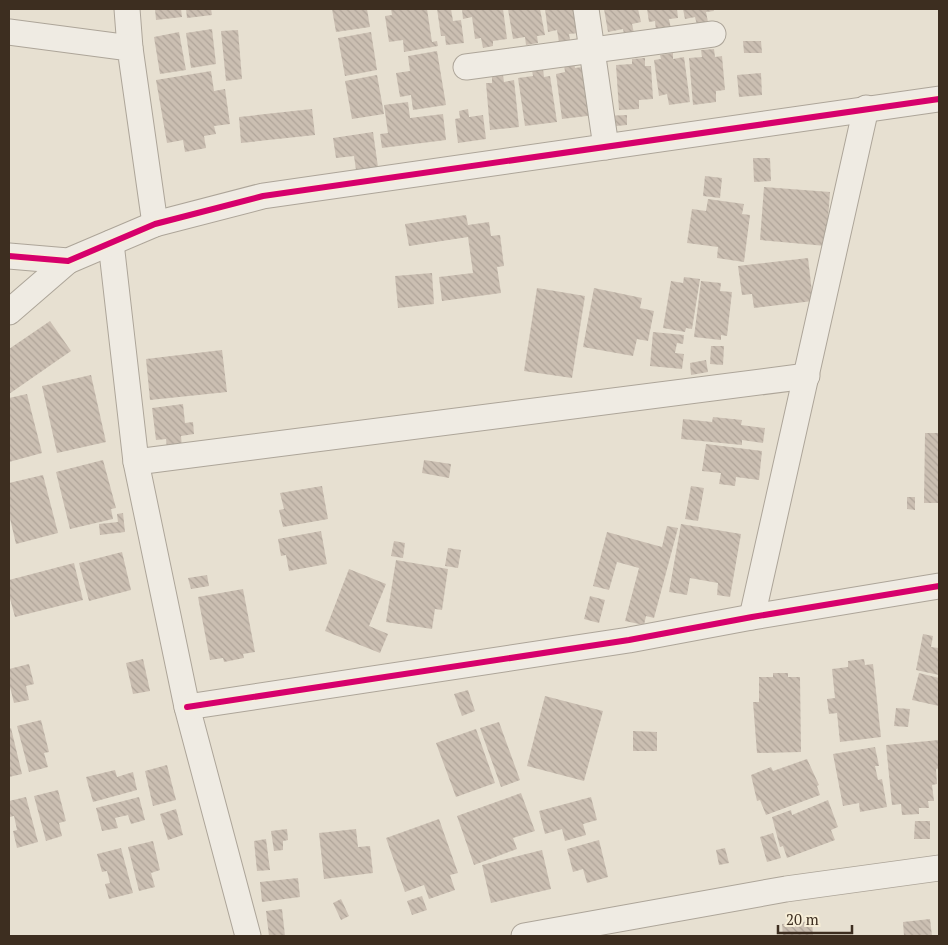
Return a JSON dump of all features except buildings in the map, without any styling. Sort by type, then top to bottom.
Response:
[{"type":"street","points":[[127,9],[130,48],[155,224]]},
{"type":"street","points":[[586,9],[606,147]]},
{"type":"street","points":[[9,32],[130,48]]},
{"type":"street","points":[[466,67],[713,34]]},
{"type":"street","points":[[9,312],[68,261],[155,224],[263,196],[939,99]]},
{"type":"street","points":[[752,617],[866,108]]},
{"type":"street","points":[[111,243],[136,462],[187,707],[248,936]]},
{"type":"street","points":[[9,256],[68,261]]},
{"type":"street","points":[[136,462],[807,376]]},
{"type":"street","points":[[187,707],[629,640],[752,617],[939,586]]},
{"type":"street","points":[[524,936],[786,889],[939,868]]},
{"type":"cycle path","points":[[9,256],[68,261],[155,224],[263,196],[939,99]]},
{"type":"cycle path","points":[[187,707],[629,640],[752,617],[939,586]]}]
